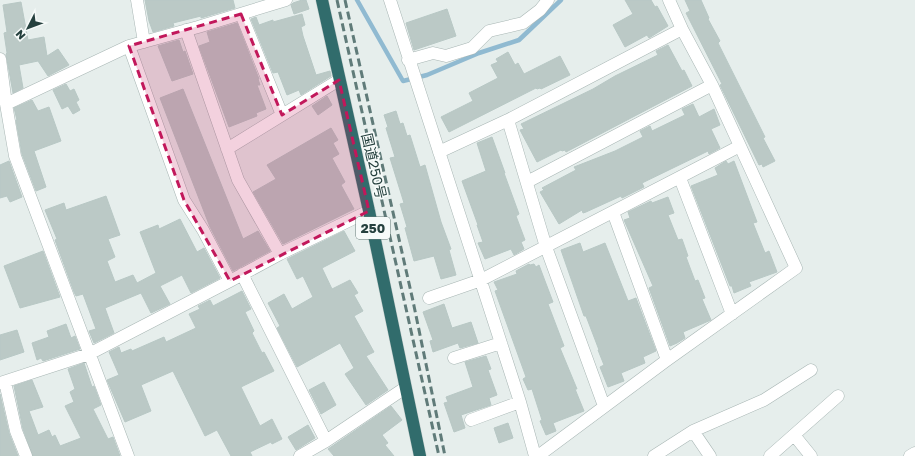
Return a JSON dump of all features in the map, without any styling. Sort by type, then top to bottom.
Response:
[{"type":"highway","name":"国道250号","points":[[322,0],[369,211],[420,456]]},
{"type":"street","points":[[137,0],[144,42]]},
{"type":"street","points":[[6,104],[129,46],[286,0]]},
{"type":"street","points":[[390,0],[438,152],[481,280],[536,456],[796,268],[712,85],[682,29],[669,0]]},
{"type":"street","points":[[410,63],[433,53],[446,56],[472,48],[489,30],[522,23],[540,10],[548,0]]},
{"type":"street","points":[[241,14],[282,115]]},
{"type":"street","points":[[438,152],[508,120],[682,29]]},
{"type":"street","points":[[186,30],[238,180],[280,254]]},
{"type":"street","points":[[129,46],[184,200],[203,230],[230,281]]},
{"type":"street","points":[[0,59],[15,156],[128,456]]},
{"type":"street","points":[[227,149],[339,80]]},
{"type":"street","points":[[528,182],[712,85]]},
{"type":"street","points":[[508,120],[528,182],[546,247],[604,406]]},
{"type":"street","points":[[429,298],[481,280],[740,146]]},
{"type":"street","points":[[680,178],[732,314]]},
{"type":"street","points":[[26,456],[16,431],[2,383],[89,354],[280,254],[369,211]]},
{"type":"street","points":[[612,212],[667,360]]},
{"type":"street","points":[[242,274],[326,440]]},
{"type":"street","points":[[454,358],[501,343]]},
{"type":"street","points":[[654,456],[693,431],[764,400],[811,370]]},
{"type":"street","points":[[300,456],[406,388]]},
{"type":"street","points":[[770,456],[838,396]]},
{"type":"street","points":[[471,420],[520,402]]},
{"type":"street","points":[[693,431],[710,456]]},
{"type":"street","points":[[794,435],[811,456]]},
{"type":"street","points":[[910,456],[915,453]]},
{"type":"highlighted area","points":[[241,14],[282,115],[339,80],[369,211],[230,281],[184,200],[129,46]]},
{"type":"building","points":[[145,0],[233,0],[235,8],[201,18],[201,16],[173,23],[174,26],[153,32],[149,21]]},
{"type":"building","points":[[302,0],[306,0],[309,9],[294,14],[291,5]]},
{"type":"building","points":[[625,0],[651,0],[655,7],[657,6],[668,26],[649,38],[647,35],[625,47],[613,25],[633,14]]},
{"type":"building","points":[[685,0],[701,0],[709,18],[708,19],[720,41],[718,43],[765,137],[763,138],[775,161],[763,167],[762,164],[759,165],[720,85],[722,84],[686,13],[690,11]]},
{"type":"building","points":[[21,2],[28,40],[44,37],[47,56],[58,49],[69,65],[48,76],[38,61],[19,65],[23,88],[13,93],[6,54],[4,33],[7,32],[3,5]]},
{"type":"building","points":[[447,9],[456,36],[414,50],[406,23]]},
{"type":"building","points":[[302,14],[305,25],[301,27],[303,36],[316,75],[330,71],[331,76],[301,95],[299,90],[287,95],[278,72],[273,73],[251,19],[256,17],[259,25],[273,20],[273,22]]},
{"type":"building","points":[[237,23],[259,79],[260,85],[257,85],[266,109],[256,113],[257,116],[229,127],[199,46],[210,42],[207,32]]},
{"type":"building","points":[[179,40],[183,52],[185,51],[193,74],[172,81],[158,46]]},
{"type":"building","points":[[668,45],[692,86],[566,152],[565,150],[561,150],[537,162],[520,130],[524,129],[521,124],[658,55],[656,51]]},
{"type":"building","points":[[508,52],[515,65],[518,63],[524,74],[560,56],[570,75],[541,89],[536,88],[449,132],[441,117],[473,101],[469,93],[498,78],[491,65],[498,62],[496,59]]},
{"type":"building","points":[[66,84],[70,91],[74,89],[79,100],[76,102],[80,110],[73,114],[68,106],[62,109],[53,90]]},
{"type":"building","points":[[183,89],[243,239],[258,231],[270,251],[233,271],[210,227],[160,98]]},
{"type":"building","points":[[327,96],[332,105],[318,115],[312,106]]},
{"type":"building","points":[[32,100],[38,111],[49,107],[61,141],[34,151],[46,187],[36,191],[22,154],[14,108]]},
{"type":"building","points":[[693,104],[699,117],[714,109],[720,125],[711,129],[720,148],[709,154],[708,151],[642,183],[644,187],[622,198],[621,196],[583,213],[582,210],[559,224],[540,192],[544,190],[542,188],[576,170],[574,167],[615,151],[643,137],[640,131],[650,126],[652,131],[685,115],[682,109]]},
{"type":"building","points":[[396,111],[400,124],[403,123],[407,136],[410,135],[420,167],[425,165],[441,222],[451,249],[449,250],[456,275],[441,279],[434,256],[414,261],[405,228],[407,227],[400,204],[404,203],[390,158],[395,157],[386,128],[388,127],[384,115]]},
{"type":"building","points":[[331,128],[338,140],[333,143],[339,154],[332,158],[345,182],[341,185],[354,209],[283,244],[253,192],[276,179],[267,165]]},
{"type":"building","points":[[492,137],[519,214],[516,216],[525,240],[521,242],[524,249],[514,255],[511,249],[485,259],[478,243],[483,242],[478,225],[462,181],[486,171],[477,143]]},
{"type":"building","points":[[9,161],[22,197],[10,202],[7,196],[0,198],[0,165]]},
{"type":"building","points":[[726,161],[728,164],[734,161],[757,222],[753,223],[765,253],[769,251],[777,272],[749,282],[751,286],[734,293],[691,186],[718,175],[715,168]]},
{"type":"building","points":[[106,196],[120,235],[108,239],[115,257],[107,261],[115,282],[133,275],[137,283],[156,273],[140,232],[158,225],[159,229],[180,219],[197,252],[204,248],[220,278],[191,293],[182,275],[160,286],[170,304],[151,313],[141,293],[105,308],[114,333],[94,343],[89,331],[96,329],[83,294],[76,296],[74,292],[55,240],[57,239],[45,210],[64,203],[66,210]]},
{"type":"building","points":[[668,197],[674,213],[668,215],[678,240],[682,239],[688,256],[686,257],[695,281],[698,280],[705,298],[702,299],[711,320],[683,332],[685,338],[670,346],[649,288],[653,286],[624,220],[630,218],[628,212],[651,201],[652,203]]},
{"type":"building","points":[[344,231],[355,251],[322,268],[332,289],[350,280],[358,293],[354,295],[363,311],[354,316],[374,352],[366,356],[388,390],[366,405],[345,374],[354,368],[340,343],[297,367],[277,328],[280,326],[268,303],[284,294],[292,309],[313,297],[303,276],[297,279],[287,259]]},
{"type":"building","points":[[580,243],[583,252],[605,243],[628,301],[636,298],[656,351],[643,357],[645,363],[621,373],[624,381],[608,387],[600,367],[604,365],[599,350],[586,316],[584,316],[561,250]]},
{"type":"building","points":[[43,251],[60,297],[20,308],[4,266]]},
{"type":"building","points":[[529,264],[534,264],[536,267],[539,265],[553,302],[548,304],[564,346],[560,348],[577,389],[575,389],[584,411],[553,423],[556,431],[546,435],[540,421],[542,420],[532,389],[528,390],[523,379],[526,377],[495,291],[498,290],[494,282],[517,274],[516,271]]},
{"type":"building","points":[[242,291],[251,309],[245,312],[254,331],[252,333],[262,353],[264,352],[274,371],[241,387],[260,426],[272,419],[282,439],[272,444],[271,442],[250,452],[252,456],[231,456],[217,430],[205,436],[173,371],[141,385],[151,411],[125,422],[107,380],[119,375],[109,352],[119,347],[121,353],[131,349],[132,351],[164,337],[166,342],[196,328],[189,314],[200,309],[198,306],[210,300],[213,306]]},
{"type":"building","points":[[444,304],[452,328],[471,322],[478,343],[460,348],[458,343],[433,352],[430,341],[433,340],[423,312]]},
{"type":"building","points":[[66,324],[71,338],[75,336],[80,349],[43,361],[41,358],[37,360],[32,343],[49,337],[47,331]]},
{"type":"building","points":[[17,330],[24,352],[0,360],[0,335]]},
{"type":"building","points":[[486,356],[491,369],[488,370],[497,395],[489,398],[491,405],[461,415],[465,428],[454,432],[444,403],[448,402],[446,397],[473,387],[465,362]]},
{"type":"building","points":[[84,363],[92,387],[94,386],[101,405],[93,409],[108,439],[113,437],[120,456],[33,456],[23,429],[14,386],[32,380],[43,407],[29,411],[38,435],[49,430],[52,437],[55,435],[60,446],[81,438],[65,406],[74,402],[70,392],[75,389],[68,369]]},
{"type":"building","points":[[324,382],[336,405],[321,414],[309,390]]},
{"type":"building","points":[[0,394],[9,433],[18,456],[0,456]]},
{"type":"building","points":[[391,406],[402,420],[382,435],[388,443],[385,445],[394,456],[334,456],[328,449]]},
{"type":"building","points":[[508,423],[513,438],[499,443],[494,428]]},
{"type":"building","points":[[308,425],[315,438],[296,450],[288,437]]},
{"type":"waterway","points":[[357,0],[403,81],[427,75],[479,53],[519,40],[561,0]]},
{"type":"railway","points":[[337,0],[439,456]]},
{"type":"railway","points":[[345,0],[413,301],[445,456]]}]
